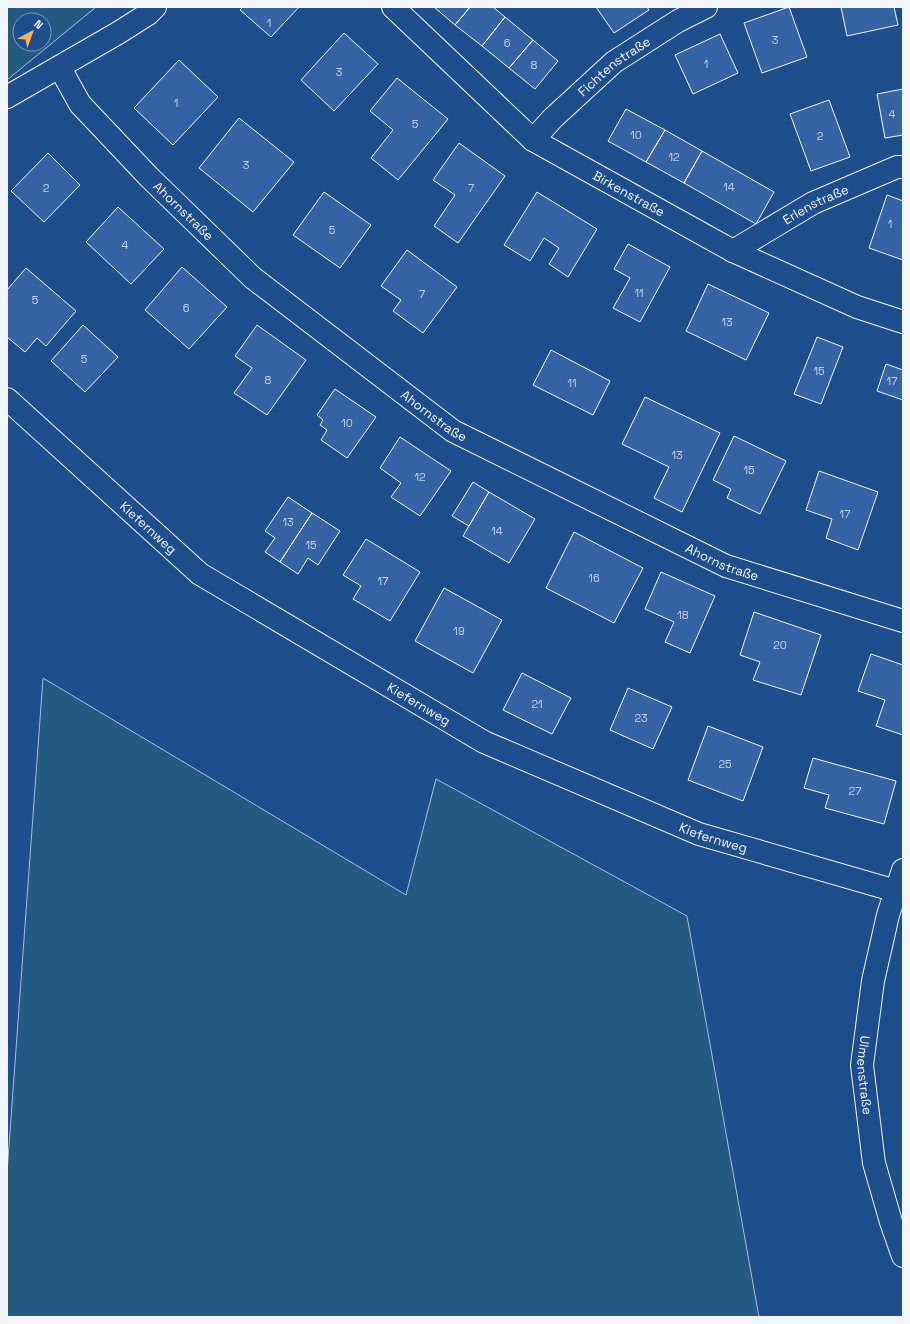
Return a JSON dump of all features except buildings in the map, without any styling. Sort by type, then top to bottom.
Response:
[{"type":"street","points":[[7,97],[60,68],[148,14],[156,7]]},
{"type":"street","name":"Birkenstraße","points":[[393,7],[533,140],[733,251],[856,307],[903,322]]},
{"type":"street","name":"Fichtenstraße","points":[[533,140],[553,118],[614,62],[678,21],[706,7]]},
{"type":"street","name":"Ahornstraße","points":[[60,68],[80,104],[149,177],[252,278],[453,431],[726,566],[903,621]]},
{"type":"street","name":"Erlenstraße","points":[[733,251],[813,203],[897,167],[903,167]]},
{"type":"street","name":"Kiefernweg","points":[[7,399],[200,574],[484,742],[699,834],[896,891]]},
{"type":"street","name":"Ulmenstraße","points":[[903,870],[888,915],[873,981],[862,1065],[874,1163],[891,1222],[903,1256]]},
{"type":"shaded area","points":[[7,7],[96,7],[52,43],[52,12],[12,12],[12,52],[41,52],[7,80]]},
{"type":"shaded area","points":[[43,678],[406,895],[436,779],[687,916],[759,1317],[7,1317],[7,1173]]}]
